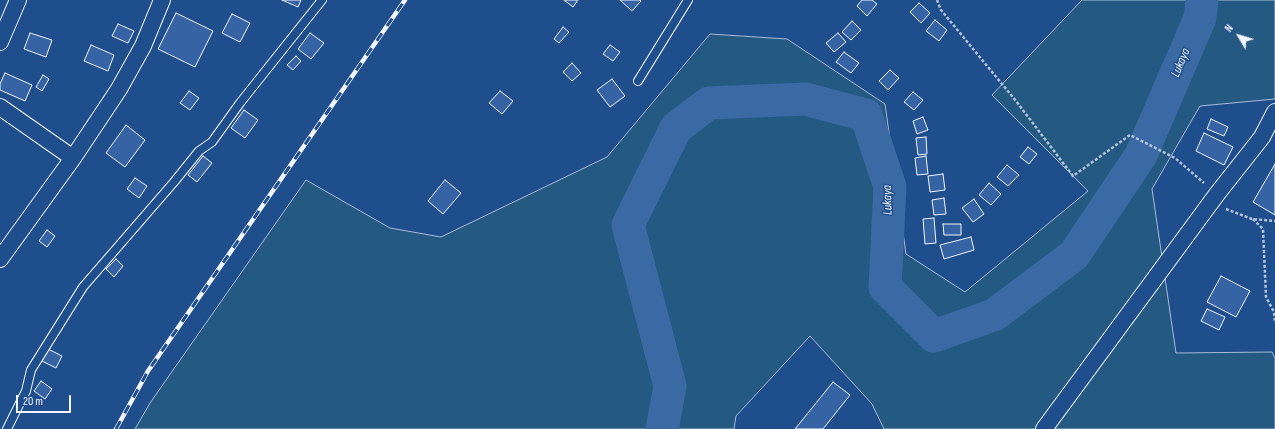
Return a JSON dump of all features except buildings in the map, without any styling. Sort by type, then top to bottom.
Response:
[{"type":"street","points":[[0,42],[18,0]]},
{"type":"street","points":[[0,260],[73,158],[119,89],[142,46],[162,0]]},
{"type":"street","points":[[0,107],[73,158]]},
{"type":"street","points":[[1044,429],[1217,194],[1262,137],[1275,112]]},
{"type":"lane","points":[[7,429],[26,391],[31,370],[83,287],[174,182],[198,151],[212,142],[240,102],[322,0]]},
{"type":"lane","points":[[638,81],[688,0]]},
{"type":"path","points":[[937,0],[941,10],[1016,101],[1073,176],[1130,135],[1175,158],[1217,194],[1225,208],[1252,219],[1275,221]]},
{"type":"path","points":[[1252,219],[1263,229],[1266,296],[1274,312],[1275,323]]},
{"type":"shaded area","points":[[1082,0],[1275,0],[1275,99],[1200,106],[1152,189],[1176,353],[1272,352],[1275,358],[1275,429],[884,429],[872,404],[810,336],[736,416],[734,429],[135,429],[150,403],[306,180],[390,228],[441,237],[607,157],[710,34],[787,39],[885,104],[906,254],[965,292],[1088,191],[992,95]]},
{"type":"waterway","name":"Lukaya","points":[[662,429],[670,386],[628,225],[676,128],[709,103],[805,99],[866,115],[890,187],[885,287],[934,336],[994,315],[1074,255],[1141,155],[1200,18],[1202,0]]},
{"type":"railway","points":[[116,429],[148,371],[405,0]]}]
